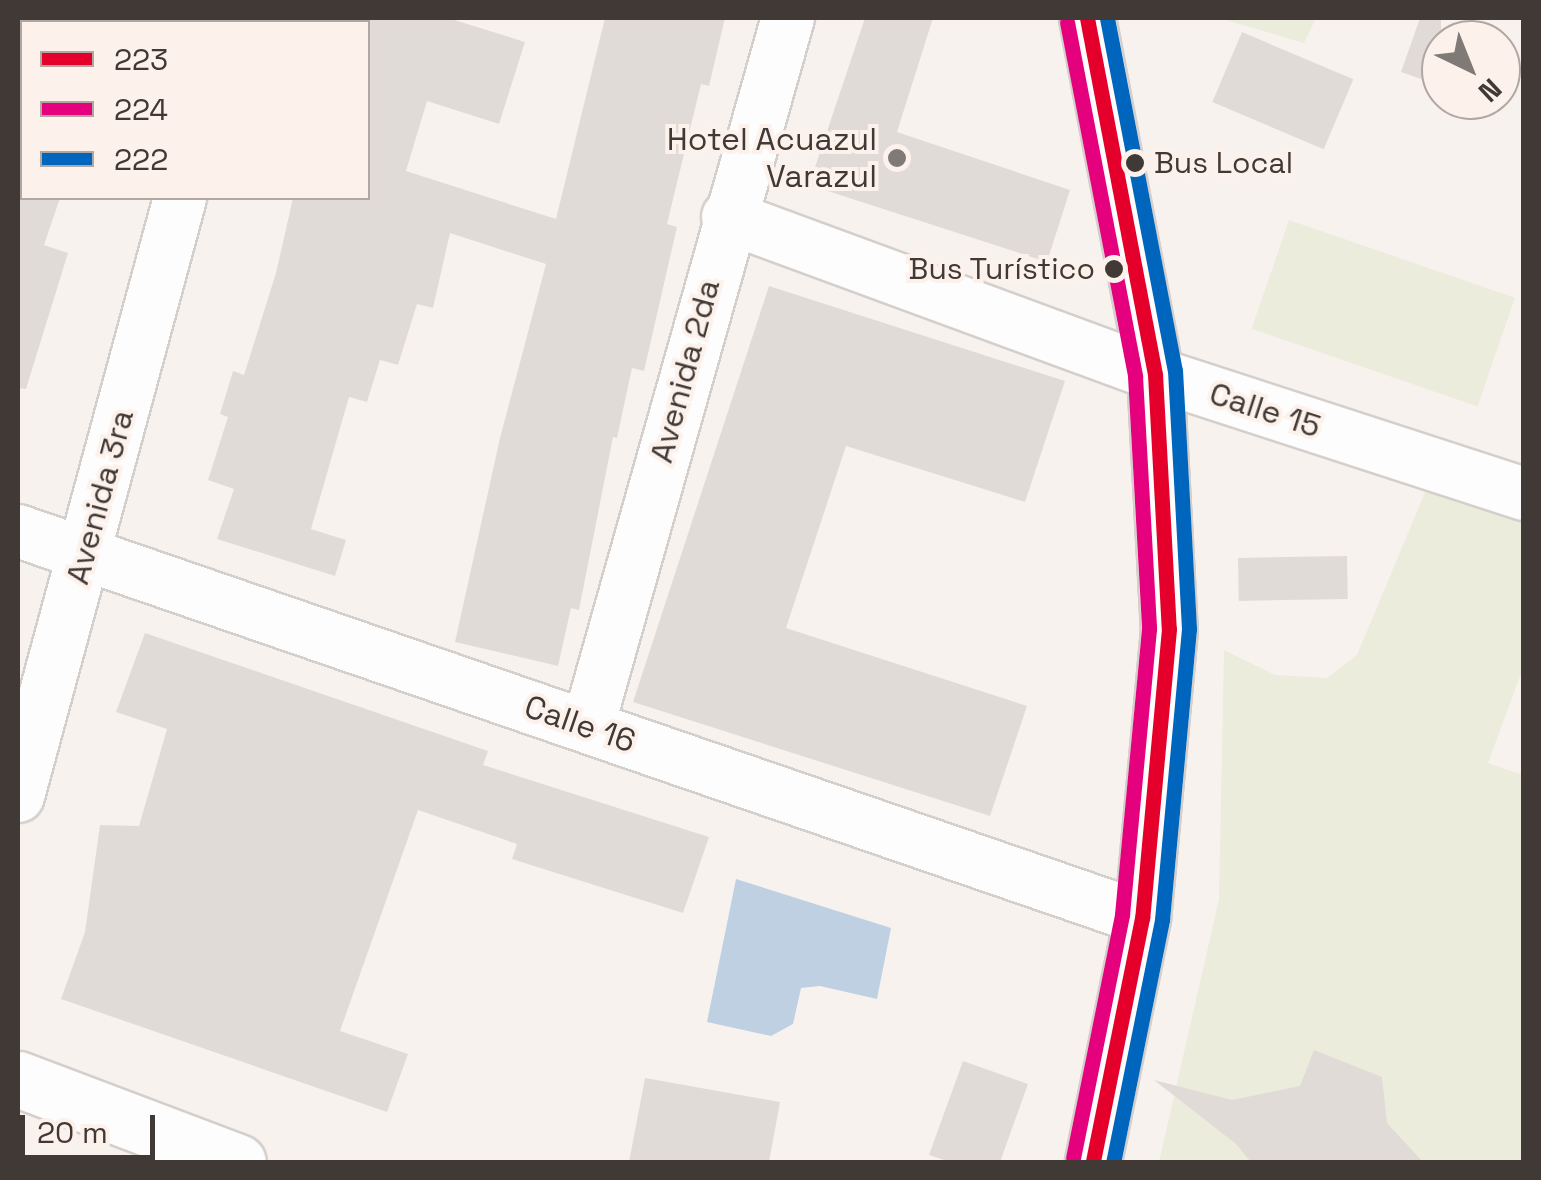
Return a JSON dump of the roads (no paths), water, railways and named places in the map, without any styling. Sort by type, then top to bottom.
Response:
[{"type":"main road","points":[[1088,18],[1154,374],[1169,629],[1142,918],[1093,1162]]},
{"type":"main road","points":[[18,1079],[238,1162]]},
{"type":"street","name":"Avenida 2da","points":[[588,726],[728,217],[788,18]]},
{"type":"street","name":"Avenida 3ra","points":[[18,796],[179,200]]},
{"type":"street","name":"Calle 15","points":[[728,217],[1154,374],[1524,494]]},
{"type":"street","name":"Calle 16","points":[[18,531],[1142,918]]},
{"type":"water","points":[[736,879],[891,928],[877,999],[820,986],[801,988],[793,1024],[771,1036],[707,1022]]},
{"type":"place","name":"Hotel Acuazul Varazul","points":[[897,158]]},
{"type":"place","name":"Bus Local","points":[[1135,163]]},
{"type":"place","name":"Bus Turístico","points":[[1114,269]]}]
